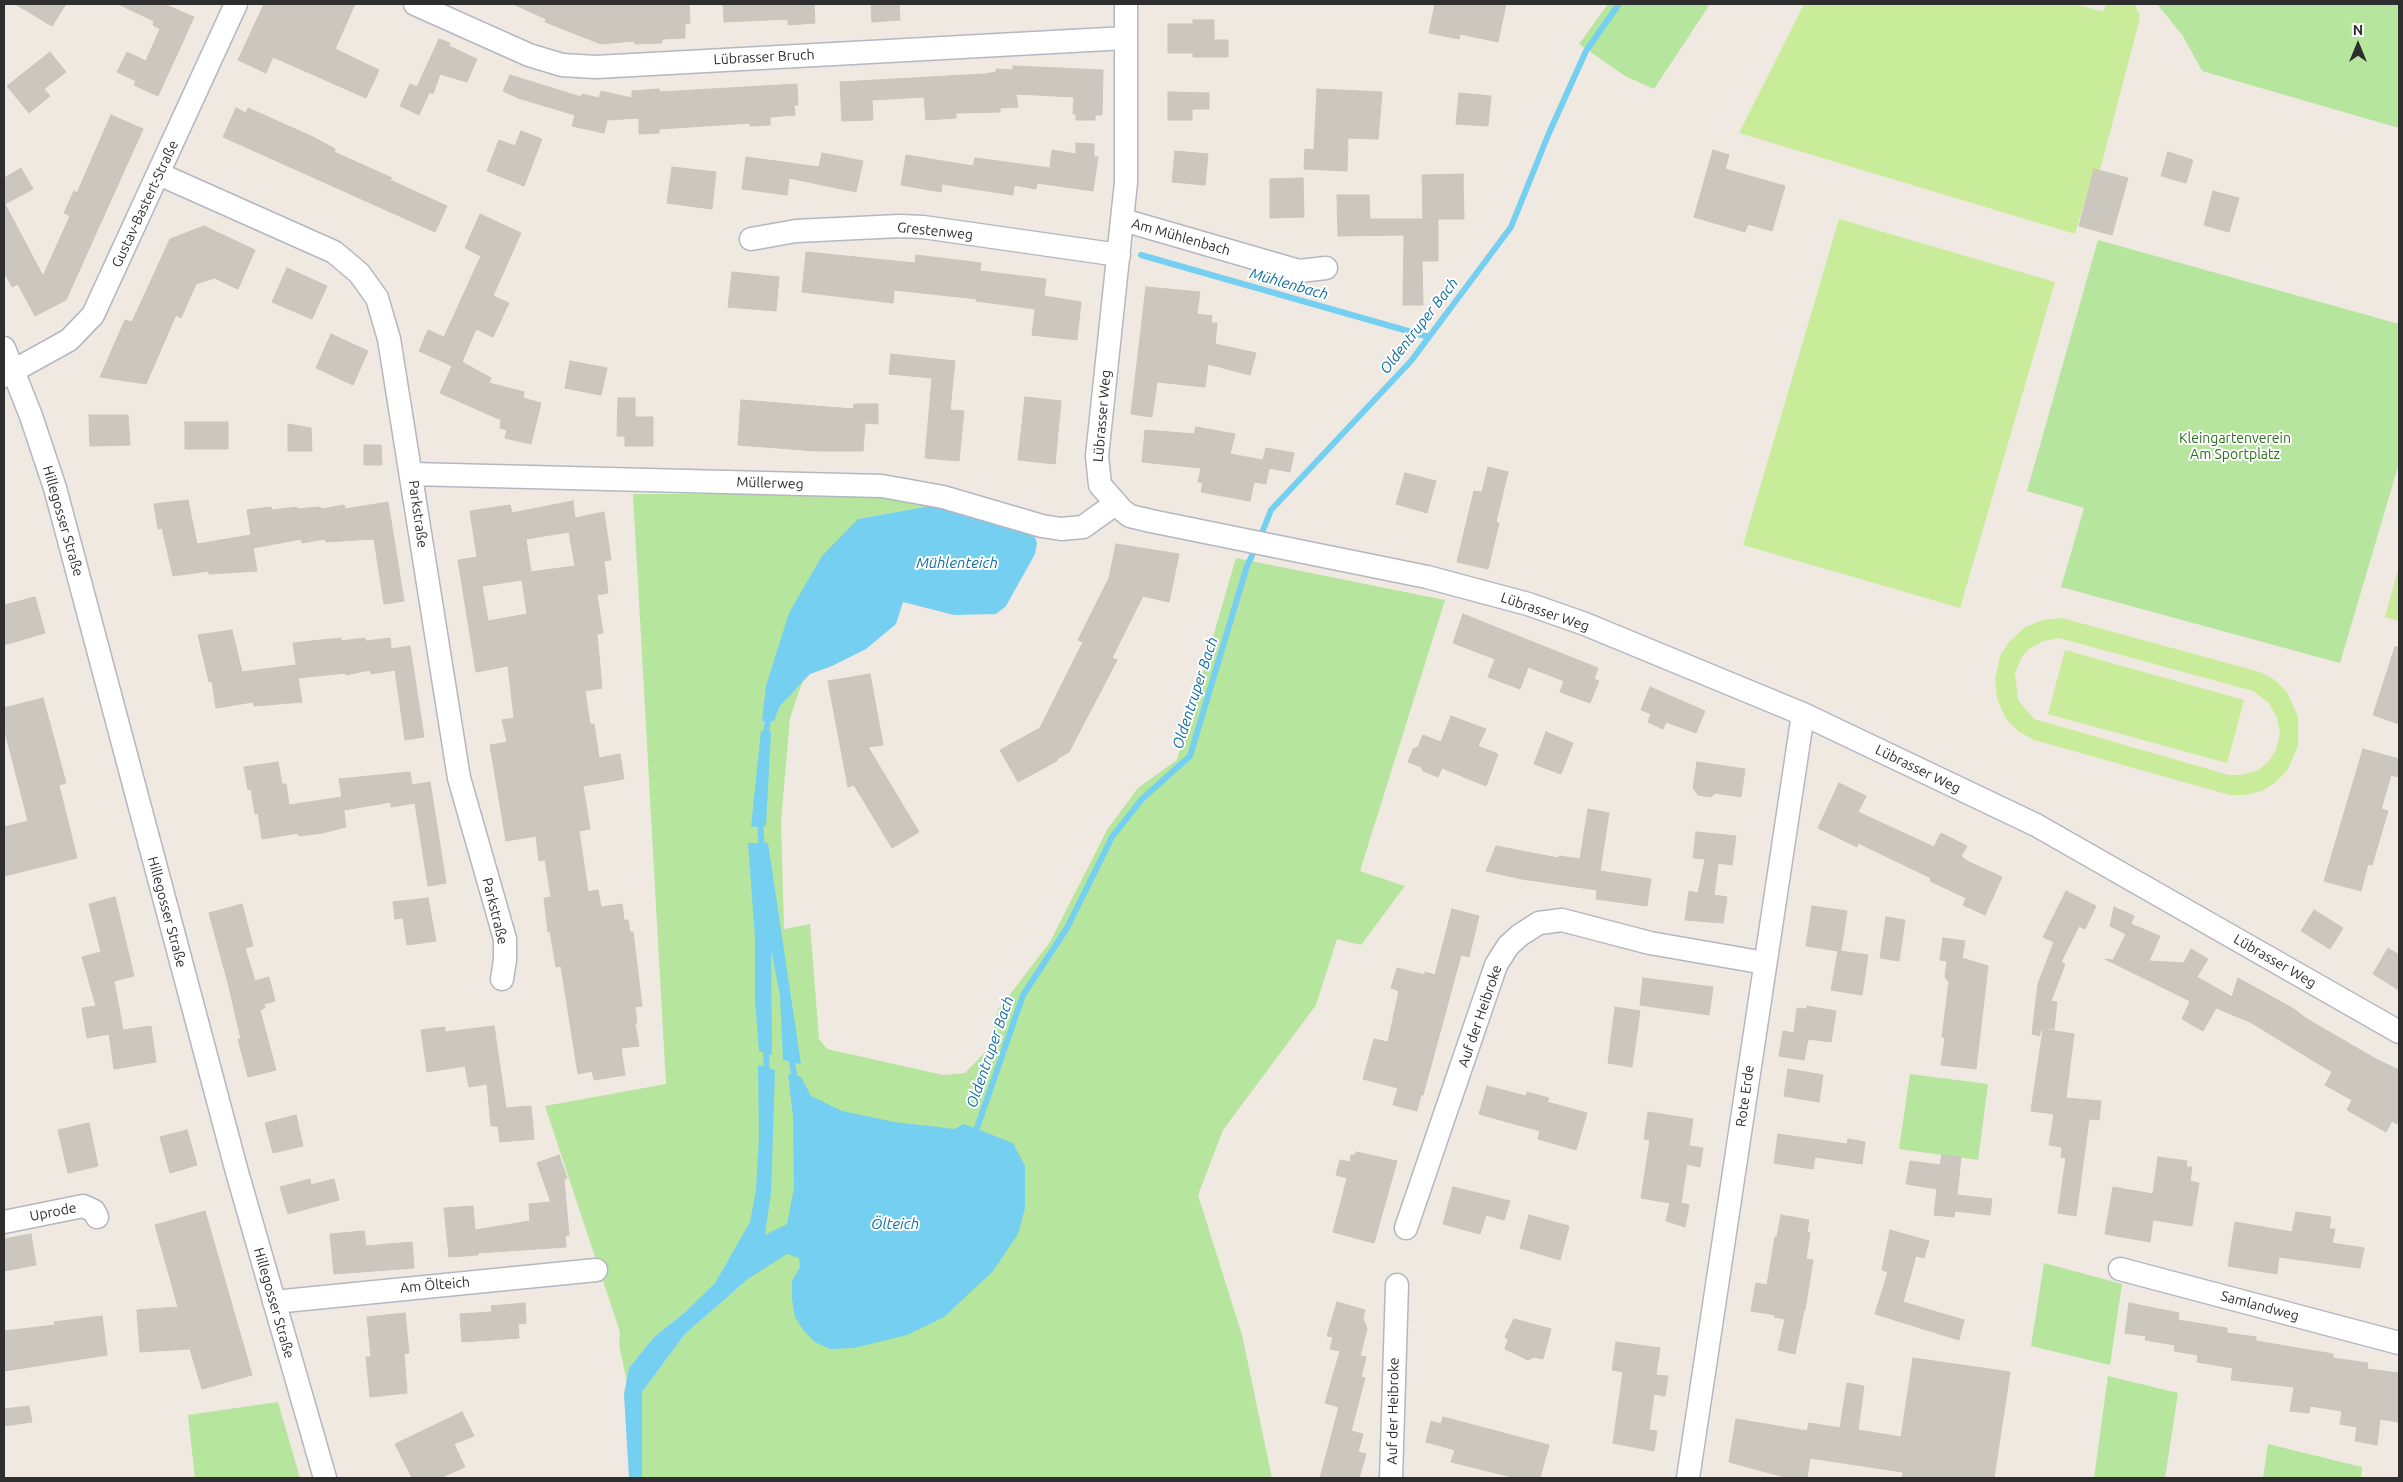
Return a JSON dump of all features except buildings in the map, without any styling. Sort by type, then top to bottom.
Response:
[{"type":"street","name":"Gustav-Bastert-Straße","points":[[8,373],[69,340],[93,315],[236,4]]},
{"type":"street","name":"Lübrasser Bruch","points":[[415,4],[529,55],[562,65],[587,67],[1126,38]]},
{"type":"street","name":"Lübrasser Weg","points":[[1126,4],[1127,137],[1123,220],[1097,456],[1100,485],[1115,504],[1130,516],[1427,577],[1528,604],[1576,621],[1803,714],[2036,826],[2399,1032]]},
{"type":"street","name":"Parkstraße","points":[[159,174],[334,252],[359,273],[377,298],[385,323],[412,474],[459,778],[506,939],[506,960],[502,979]]},
{"type":"street","name":"Am Mühlenbach","points":[[1123,220],[1300,271],[1326,268]]},
{"type":"street","name":"Grestenweg","points":[[751,239],[796,231],[899,226],[922,227],[1119,256]]},
{"type":"street","name":"Hillegosser Straße","points":[[4,348],[8,373],[31,416],[55,488],[208,1064],[325,1478]]},
{"type":"street","name":"Müllerweg","points":[[412,474],[882,486],[942,497],[1025,521],[1061,529],[1083,527],[1115,504]]},
{"type":"street","name":"Rote Erde","points":[[1688,1478],[1803,714]]},
{"type":"street","name":"Auf der Heibroke","points":[[1406,1228],[1496,965],[1508,946],[1520,935],[1539,923],[1562,920],[1650,943],[1765,962]]},
{"type":"street","name":"Uprode","points":[[4,1222],[83,1206],[94,1211],[97,1217]]},
{"type":"street","name":"Samlandweg","points":[[2120,1269],[2399,1343]]},
{"type":"street","name":"Am Ölteich","points":[[274,1302],[596,1270]]},
{"type":"street","name":"Auf der Heibroke","points":[[1392,1478],[1397,1285]]},
{"type":"green space","points":[[1608,4],[1710,4],[1654,89],[1625,76],[1579,44]]},
{"type":"green space","points":[[1804,4],[2076,4],[2103,12],[2106,4],[2134,4],[2140,15],[2139,22],[2100,170],[2094,169],[2075,234],[1739,133]]},
{"type":"green space","points":[[2157,4],[2399,4],[2399,128],[2202,71],[2183,36]]},
{"type":"green space","points":[[1839,219],[2055,282],[1960,608],[1743,545]]},
{"type":"green space","name":"Kleingartenverein Am Sportplatz","points":[[2098,240],[2399,324],[2399,463],[2340,663],[2061,587],[2084,508],[2027,491]]},
{"type":"green space","points":[[716,486],[888,496],[935,505],[858,519],[780,705],[803,680],[790,718],[781,821],[784,929],[810,924],[819,1039],[827,1049],[943,1075],[965,1073],[990,1047],[998,1010],[1050,942],[1107,830],[1138,788],[1177,760],[1236,558],[1445,600],[1360,871],[1405,886],[1361,945],[1337,939],[1316,1005],[1223,1130],[1198,1195],[1242,1335],[1272,1478],[642,1478],[642,1392],[685,1334],[748,1279],[750,1223],[715,1283],[684,1313],[654,1337],[629,1368],[627,1382],[619,1345],[620,1332],[545,1106],[666,1084],[633,494],[715,494]]},
{"type":"green space","points":[[2399,566],[2399,621],[2385,617]]},
{"type":"green space","points":[[2062,618],[2260,672],[2275,680],[2287,692],[2298,717],[2298,746],[2288,769],[2276,782],[2262,791],[2245,795],[2230,795],[2034,740],[2018,731],[2006,719],[1997,698],[1995,680],[2000,656],[2009,642],[2025,627],[2043,620]],"holes":[[[2059,638],[2253,691],[2268,702],[2277,718],[2280,734],[2276,750],[2268,762],[2258,770],[2242,775],[2229,775],[2034,719],[2018,700],[2015,673],[2023,655],[2029,649],[2043,641]]]},
{"type":"green space","points":[[2065,650],[2244,700],[2227,763],[2048,714]]},
{"type":"green space","points":[[1910,1074],[1988,1084],[1978,1160],[1899,1149]]},
{"type":"green space","points":[[2044,1263],[2122,1284],[2110,1365],[2031,1346]]},
{"type":"green space","points":[[2108,1376],[2178,1393],[2165,1478],[2094,1478]]},
{"type":"green space","points":[[278,1402],[300,1478],[195,1478],[188,1415]]},
{"type":"green space","points":[[2268,1444],[2362,1467],[2361,1478],[2263,1478]]},
{"type":"water","name":"Mühlenteich","points":[[935,505],[1033,532],[1037,543],[1035,554],[1006,606],[996,614],[954,615],[903,602],[896,624],[866,649],[832,666],[810,674],[780,706],[774,721],[762,721],[766,686],[789,613],[822,556],[858,519]]},
{"type":"water","points":[[761,731],[771,732],[766,826],[751,827]]},
{"type":"water","points":[[748,843],[768,843],[801,1064],[783,1060],[780,996],[771,949],[772,1055],[759,1051],[755,1001],[755,938]]},
{"type":"water","name":"Ölteich","points":[[758,1065],[775,1070],[771,1193],[765,1235],[787,1224],[794,1188],[793,1116],[788,1074],[801,1077],[811,1096],[842,1111],[894,1122],[954,1129],[964,1124],[1013,1143],[1025,1166],[1025,1208],[1018,1234],[993,1271],[944,1317],[907,1335],[854,1348],[830,1349],[815,1342],[804,1331],[795,1317],[792,1299],[792,1281],[800,1267],[799,1258],[787,1254],[748,1279],[685,1334],[642,1392],[642,1478],[629,1478],[624,1394],[629,1368],[654,1337],[684,1313],[715,1283],[750,1222],[756,1190],[759,1137]]},
{"type":"waterway","name":"Oldentruper Bach","points":[[1260,538],[1271,510],[1411,361],[1511,227],[1549,133],[1586,51],[1619,4]]},
{"type":"waterway","name":"Mühlenbach","points":[[1141,255],[1429,337]]},
{"type":"waterway","name":"Oldentruper Bach","points":[[972,1133],[977,1128],[1023,995],[1067,928],[1112,837],[1142,799],[1190,756],[1247,566],[1256,547]]},
{"type":"waterway","points":[[765,738],[768,721]]},
{"type":"waterway","points":[[760,821],[762,850]]},
{"type":"waterway","points":[[766,1048],[767,1075]]},
{"type":"waterway","points":[[791,1056],[794,1074]]}]
